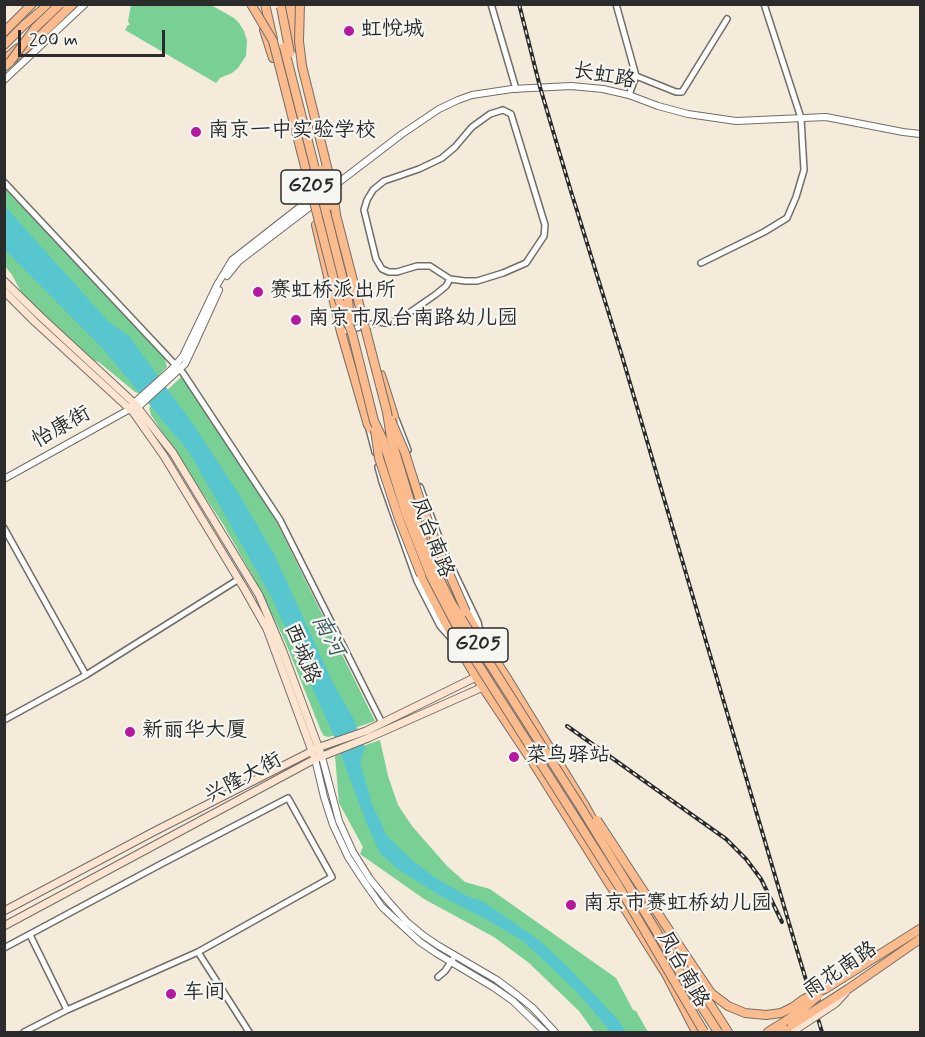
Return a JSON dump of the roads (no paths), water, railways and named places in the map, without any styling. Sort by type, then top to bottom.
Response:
[{"type":"main road","points":[[4,32],[32,4]]},
{"type":"main road","points":[[24,25],[39,4]]},
{"type":"main road","points":[[4,45],[49,4]]},
{"type":"main road","points":[[6,63],[35,28],[60,4]]},
{"type":"main road","points":[[6,63],[66,4]]},
{"type":"main road","points":[[6,63],[43,33],[73,4]]},
{"type":"main road","points":[[253,4],[273,41]]},
{"type":"main road","name":"凤台南路","points":[[253,4],[271,49],[311,202],[341,332],[378,439],[410,543],[452,630],[456,644],[666,974],[696,1032]]},
{"type":"main road","name":"G205","points":[[266,4],[273,41]]},
{"type":"main road","points":[[279,4],[327,195],[336,215]]},
{"type":"main road","points":[[279,4],[288,64],[348,299],[352,333]]},
{"type":"main road","points":[[286,4],[333,191],[336,215]]},
{"type":"main road","name":"凤台南路","points":[[293,4],[331,188],[391,414],[394,435],[430,544],[472,630],[481,638],[507,678],[594,823],[728,1032]]},
{"type":"main road","points":[[300,4],[299,40],[302,66]]},
{"type":"main road","name":"凤台南路","points":[[273,41],[339,300],[352,333],[371,423],[383,440],[406,514],[431,577],[459,633],[618,885],[704,1032]]},
{"type":"main road","name":"凤台南路","points":[[336,215],[391,414],[391,438],[412,508],[437,574],[452,604],[592,825],[683,978],[718,1032]]},
{"type":"main road","name":"西城路","points":[[4,281],[136,406],[173,453],[259,595],[320,747],[317,756]]},
{"type":"main road","name":"西城路","points":[[4,291],[35,322],[136,406],[267,629],[317,756]]},
{"type":"main road","points":[[391,414],[433,537],[466,612],[481,638]]},
{"type":"main road","points":[[371,423],[379,458],[399,519],[421,575],[456,644]]},
{"type":"main road","name":"兴隆大街","points":[[4,910],[155,831],[317,756],[336,751],[382,723],[499,667]]},
{"type":"main road","name":"兴隆大街","points":[[320,747],[367,734],[507,678]]},
{"type":"main road","name":"兴隆大街","points":[[4,926],[317,756]]},
{"type":"main road","name":"凤台南路","points":[[584,804],[597,820],[711,993],[728,1006],[745,1013],[766,1015],[781,1013],[825,989]]},
{"type":"main road","name":"雨花南路","points":[[825,989],[921,929]]},
{"type":"main road","name":"雨花南路","points":[[782,1032],[921,939]]},
{"type":"main road","points":[[768,1032],[803,1009],[825,989]]},
{"type":"main road","points":[[794,1032],[836,1003],[848,989]]},
{"type":"street","points":[[4,80],[85,4]]},
{"type":"street","points":[[491,4],[516,89]]},
{"type":"street","points":[[616,4],[636,76],[629,95]]},
{"type":"street","points":[[701,262],[764,232],[787,218],[804,170],[801,118],[764,4]]},
{"type":"street","points":[[636,76],[676,92],[682,92],[728,19]]},
{"type":"street","name":"长虹路","points":[[177,367],[217,285],[232,260],[402,134],[439,110],[472,95],[516,89],[571,86],[603,89],[688,114],[736,121],[826,117],[921,134]]},
{"type":"street","points":[[503,110],[511,114],[543,216],[544,236],[526,263],[521,266],[477,280],[450,279],[430,266],[417,266],[397,272],[382,269],[376,259],[364,210],[373,190],[384,181],[419,170],[442,158],[472,127],[490,114],[503,110]]},
{"type":"street","points":[[4,182],[177,367],[280,520],[382,723]]},
{"type":"street","points":[[341,332],[380,322],[403,320],[406,315],[435,296],[450,279]]},
{"type":"street","name":"怡康街","points":[[4,479],[136,406],[177,367]]},
{"type":"street","points":[[4,528],[86,675]]},
{"type":"street","points":[[4,720],[86,675],[238,579]]},
{"type":"street","name":"西城路","points":[[317,756],[333,825],[364,883],[382,906],[420,942],[513,1001],[544,1032]]},
{"type":"street","name":"西城路","points":[[328,796],[353,852],[370,879],[406,921],[424,936],[497,980],[532,1008],[555,1032]]},
{"type":"street","points":[[4,948],[288,798],[332,877],[198,952],[67,1010],[24,1032]]},
{"type":"street","points":[[30,934],[67,1010]]},
{"type":"street","points":[[198,952],[249,1032]]},
{"type":"street","points":[[438,977],[455,956]]},
{"type":"water","points":[[4,205],[108,321],[129,336],[195,427],[240,496],[275,556],[334,685],[353,718],[365,747],[360,763],[372,804],[387,836],[434,877],[467,896],[484,902],[540,941],[592,992],[626,1032],[610,1032],[576,991],[523,941],[439,895],[399,870],[380,853],[333,734],[272,598],[189,452],[102,348],[5,250]]},
{"type":"railway","points":[[519,4],[540,87],[822,1032]]},
{"type":"railway","points":[[567,726],[726,839],[746,859],[761,879],[782,922]]},
{"type":"place","name":"虹悦城","points":[[349,31]]},
{"type":"place","name":"南京一中实验学校","points":[[196,132]]},
{"type":"place","name":"赛虹桥派出所","points":[[258,292]]},
{"type":"place","name":"南京市凤台南路幼儿园","points":[[296,320]]},
{"type":"place","name":"新丽华大厦","points":[[130,732]]},
{"type":"place","name":"菜鸟驿站","points":[[514,757]]},
{"type":"place","name":"南京市赛虹桥幼儿园","points":[[571,905]]},
{"type":"place","name":"车间","points":[[171,994]]},
{"type":"water label","name":"南河","points":[[327,636]]}]
